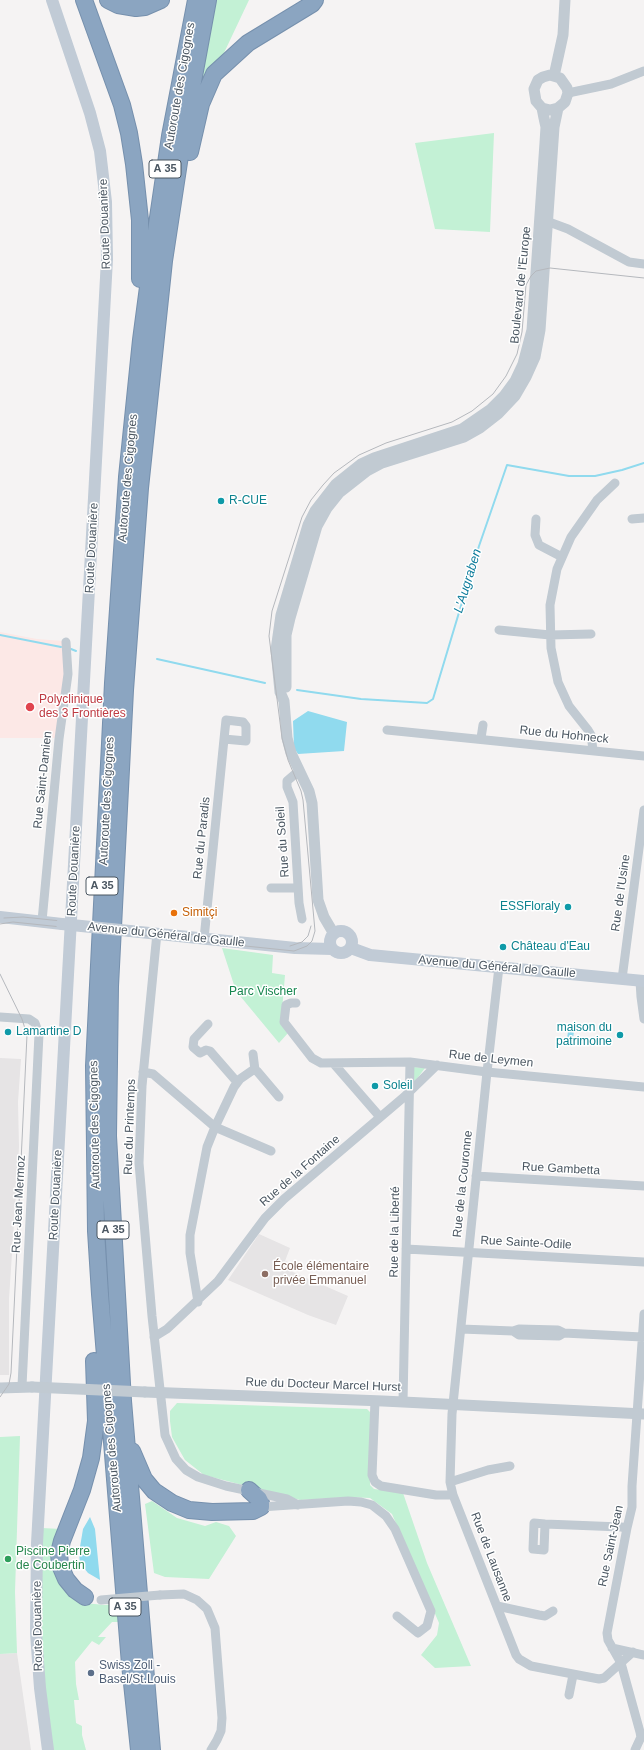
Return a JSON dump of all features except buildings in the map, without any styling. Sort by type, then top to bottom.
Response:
[{"type":"highway","points":[[84,0],[91,23],[122,105],[134,164],[140,226],[141,261],[139,321],[141,340]]},
{"type":"highway","points":[[108,0],[118,5],[136,8],[145,7],[161,0]]},
{"type":"highway","name":"Autoroute des Cigognes","points":[[139,1750],[110,1432],[96,1231],[94,1066],[115,654],[128,477],[141,340],[170,136],[196,0]]},
{"type":"highway","name":"Autoroute des Cigognes","points":[[152,1750],[122,1401],[108,1136],[110,986],[125,690],[140,488],[164,261],[182,136],[208,0]]},
{"type":"highway","points":[[164,261],[174,243],[188,157],[201,104],[214,74],[248,43],[312,4],[316,0]]},
{"type":"highway","points":[[85,1596],[75,1590],[66,1579],[60,1565],[59,1553],[62,1541],[82,1490],[91,1458],[96,1421],[92,1273],[96,1231]]},
{"type":"highway","points":[[122,1401],[133,1455],[144,1479],[154,1491],[172,1503],[189,1510],[212,1512],[254,1511],[262,1507],[259,1498],[249,1490]]},
{"type":"main road","name":"Route Douanière","points":[[48,1750],[40,1688],[36,1633],[37,1543],[94,528],[107,259],[106,202],[100,151],[90,114],[52,0]]},
{"type":"main road","name":"Avenue du Général de Gaulle","points":[[0,917],[295,948],[332,949]]},
{"type":"main road","points":[[339,931],[348,934],[352,942],[351,948],[342,954],[332,949],[330,943],[334,934],[339,931]]},
{"type":"main road","name":"Avenue du Général de Gaulle","points":[[351,948],[370,956],[642,981]]},
{"type":"street","points":[[554,76],[563,35],[565,0]]},
{"type":"street","points":[[568,93],[612,84],[644,72]]},
{"type":"street","points":[[554,76],[564,82],[568,93],[565,102],[558,108],[550,110],[542,108],[536,101],[534,89],[538,80],[543,77],[554,76]]},
{"type":"street","name":"Boulevard de l'Europe","points":[[284,701],[280,692],[277,660],[278,631],[281,615],[308,525],[321,502],[336,484],[346,475],[374,458],[451,434],[476,420],[504,396],[523,364],[532,330],[546,127],[542,108]]},
{"type":"street","name":"Boulevard de l'Europe","points":[[334,934],[324,917],[318,900],[312,803],[309,791],[300,774],[287,738],[284,701],[286,693],[286,650],[290,618],[317,526],[327,508],[339,493],[367,471],[382,463],[464,437],[480,428],[498,414],[515,396],[526,377],[535,357],[539,343],[549,222],[554,128],[558,108]]},
{"type":"street","points":[[549,222],[568,229],[629,262],[644,264]]},
{"type":"street","points":[[593,750],[591,735],[569,706],[562,693],[553,660],[550,635],[550,605],[554,582],[562,557],[571,537],[597,500],[615,483]]},
{"type":"street","points":[[632,519],[644,518]]},
{"type":"street","points":[[536,519],[535,535],[539,545],[545,550],[562,557]]},
{"type":"street","points":[[499,630],[550,635],[591,634]]},
{"type":"street","name":"Rue Saint-Damien","points":[[42,921],[59,739],[68,674],[66,642]]},
{"type":"street","points":[[481,738],[483,725]]},
{"type":"street","name":"Rue du Hohneck","points":[[388,730],[481,738],[573,750],[593,750],[644,756]]},
{"type":"street","name":"Rue du Paradis","points":[[204,939],[224,739]]},
{"type":"street","name":"Rue du Soleil","points":[[300,774],[294,775],[286,780],[293,802],[298,888],[302,919]]},
{"type":"street","name":"Rue de l'Usine","points":[[622,979],[642,838],[644,810]]},
{"type":"street","points":[[271,888],[298,888]]},
{"type":"street","name":"Rue du Printemps","points":[[157,933],[143,1072],[139,1163],[154,1337],[165,1435],[172,1453],[181,1465],[192,1474],[203,1479],[287,1499],[298,1505]]},
{"type":"street","name":"Rue de la Couronne","points":[[453,1404],[487,1072],[500,967]]},
{"type":"street","points":[[642,981],[640,997],[644,1018]]},
{"type":"street","name":"Rue de Leymen","points":[[296,1003],[288,1003],[285,1008],[285,1025],[312,1058],[321,1063],[410,1062],[487,1072],[644,1087]]},
{"type":"street","name":"Rue Jean Mermoz","points":[[0,1017],[25,1019],[35,1023],[39,1034],[27,1387]]},
{"type":"street","points":[[208,1024],[193,1041],[193,1047],[200,1053],[206,1050],[210,1052],[237,1082]]},
{"type":"street","points":[[253,1054],[255,1070],[278,1097]]},
{"type":"street","name":"Rue de la Liberté","points":[[403,1402],[410,1062]]},
{"type":"street","points":[[334,1064],[380,1117]]},
{"type":"street","name":"Rue de la Fontaine","points":[[154,1337],[198,1302],[218,1281],[274,1208],[409,1092],[437,1066]]},
{"type":"street","points":[[198,1302],[190,1253],[190,1235],[207,1147],[230,1092],[237,1082],[252,1070],[255,1070]]},
{"type":"street","points":[[143,1072],[153,1074],[215,1127],[271,1151]]},
{"type":"street","name":"Rue Gambetta","points":[[476,1176],[644,1186]]},
{"type":"street","name":"Rue Sainte-Odile","points":[[406,1249],[644,1262]]},
{"type":"street","name":"Rue Saint-Jean","points":[[635,1750],[641,1737],[640,1732],[621,1663],[608,1640],[607,1628],[632,1507],[632,1486],[641,1414],[642,1337],[644,1314]]},
{"type":"street","points":[[461,1329],[513,1331],[519,1335],[559,1336],[564,1333],[642,1337]]},
{"type":"street","name":"Rue du Docteur Marcel Hurst","points":[[0,1388],[27,1387],[375,1400],[641,1414]]},
{"type":"street","points":[[375,1400],[372,1475],[375,1482],[381,1486],[436,1495],[453,1495]]},
{"type":"street","name":"Rue de Lausanne","points":[[453,1404],[450,1482],[453,1495],[516,1655],[519,1659],[531,1666],[600,1680],[633,1652]]},
{"type":"street","points":[[450,1482],[488,1470],[510,1466]]},
{"type":"street","points":[[262,1507],[348,1501],[372,1505],[386,1516],[395,1529],[431,1612],[427,1626],[418,1633],[397,1616]]},
{"type":"street","points":[[545,1524],[627,1528]]},
{"type":"street","points":[[85,1596],[101,1600],[184,1594],[197,1600],[207,1609],[215,1628],[222,1718],[221,1731],[218,1740],[210,1750]]},
{"type":"street","points":[[497,1606],[545,1616],[553,1611]]},
{"type":"street","points":[[612,1648],[644,1655]]},
{"type":"street","points":[[569,1695],[573,1675]]},
{"type":"shaded area","name":"Polyclinique des 3 Frontières","points":[[0,632],[37,639],[63,641],[65,680],[56,738],[0,738]]},
{"type":"shaded area","points":[[0,1058],[21,1059],[18,1102],[19,1147],[9,1299],[9,1375],[0,1375]]},
{"type":"shaded area","name":"École élémentaire privée Emmanuel","points":[[259,1234],[290,1248],[285,1261],[288,1262],[286,1269],[348,1296],[336,1325],[308,1315],[228,1280]]},
{"type":"shaded area","points":[[17,1653],[31,1750],[0,1750],[0,1654]]},
{"type":"green space","points":[[215,0],[249,0],[214,74],[191,138]]},
{"type":"green space","points":[[494,133],[490,232],[435,229],[415,143]]},
{"type":"green space","name":"Parc Vischer","points":[[222,948],[273,955],[272,973],[285,975],[281,1023],[288,1033],[279,1043],[236,991]]},
{"type":"green space","points":[[414,1067],[425,1068],[413,1084]]},
{"type":"green space","points":[[177,1403],[367,1409],[370,1412],[370,1485],[374,1489],[403,1493],[427,1563],[471,1666],[435,1668],[421,1655],[437,1635],[439,1623],[392,1514],[370,1498],[349,1497],[300,1500],[204,1475],[185,1460],[172,1437],[170,1411]]},
{"type":"green space","name":"Piscine Pierre de Coubertin","points":[[20,1436],[15,1592],[17,1653],[0,1654],[0,1437]]},
{"type":"green space","points":[[152,1501],[177,1518],[205,1526],[216,1522],[229,1526],[236,1536],[209,1579],[165,1577],[154,1573],[145,1504]]},
{"type":"green space","points":[[42,1528],[61,1529],[55,1552],[84,1603],[105,1605],[121,1603],[120,1622],[112,1622],[98,1637],[106,1637],[99,1645],[92,1641],[75,1662],[76,1684],[79,1700],[74,1700],[76,1723],[82,1726],[82,1735],[86,1750],[52,1750],[45,1696],[41,1627]]},
{"type":"water","points":[[308,711],[347,722],[344,751],[298,754],[294,748],[293,721]]},
{"type":"water","points":[[569,1026],[575,1026],[573,1038],[570,1040],[567,1038]]},
{"type":"water","points":[[90,1517],[95,1529],[100,1580],[88,1573],[80,1563],[79,1553],[83,1529]]},
{"type":"waterway","name":"L'Augraben","points":[[297,690],[361,699],[427,703],[433,699],[479,546],[507,465],[569,476],[595,476],[644,463]]},
{"type":"waterway","name":"L'Augraben","points":[[0,635],[61,647]]},
{"type":"waterway","name":"L'Augraben","points":[[71,649],[76,651]]},
{"type":"waterway","name":"L'Augraben","points":[[157,659],[265,683]]},
{"type":"tram line","points":[[0,924],[13,922],[294,951],[307,946],[312,941],[315,931],[303,800],[301,791],[288,760],[282,738],[269,636],[272,611],[302,517],[311,500],[334,473],[359,455],[386,443],[452,422],[472,411],[493,394],[506,376],[517,354],[522,332],[526,285],[536,271],[550,268],[644,278]]},
{"type":"tram line","points":[[4,918],[23,917],[224,938]]},
{"type":"tram line","points":[[290,946],[302,942],[308,936],[311,926]]},
{"type":"tram line","points":[[0,974],[22,1019],[27,1035],[11,1373],[9,1384],[0,1397]]},
{"type":"place","name":"R-CUE","points":[[221,501]]},
{"type":"place","name":"Polyclinique des 3 Frontières","points":[[30,707]]},
{"type":"place","name":"ESSFloraly","points":[[568,907]]},
{"type":"place","name":"Simitçi","points":[[174,913]]},
{"type":"place","name":"Château d'Eau","points":[[503,947]]},
{"type":"place","name":"Lamartine D","points":[[8,1032]]},
{"type":"place","name":"maison du patrimoine","points":[[620,1035]]},
{"type":"place","name":"Soleil","points":[[375,1086]]},
{"type":"place","name":"École élémentaire privée Emmanuel","points":[[265,1274]]},
{"type":"place","name":"Piscine Pierre de Coubertin","points":[[8,1559]]},
{"type":"place","name":"Swiss Zoll - Basel/St.Louis","points":[[91,1673]]}]
